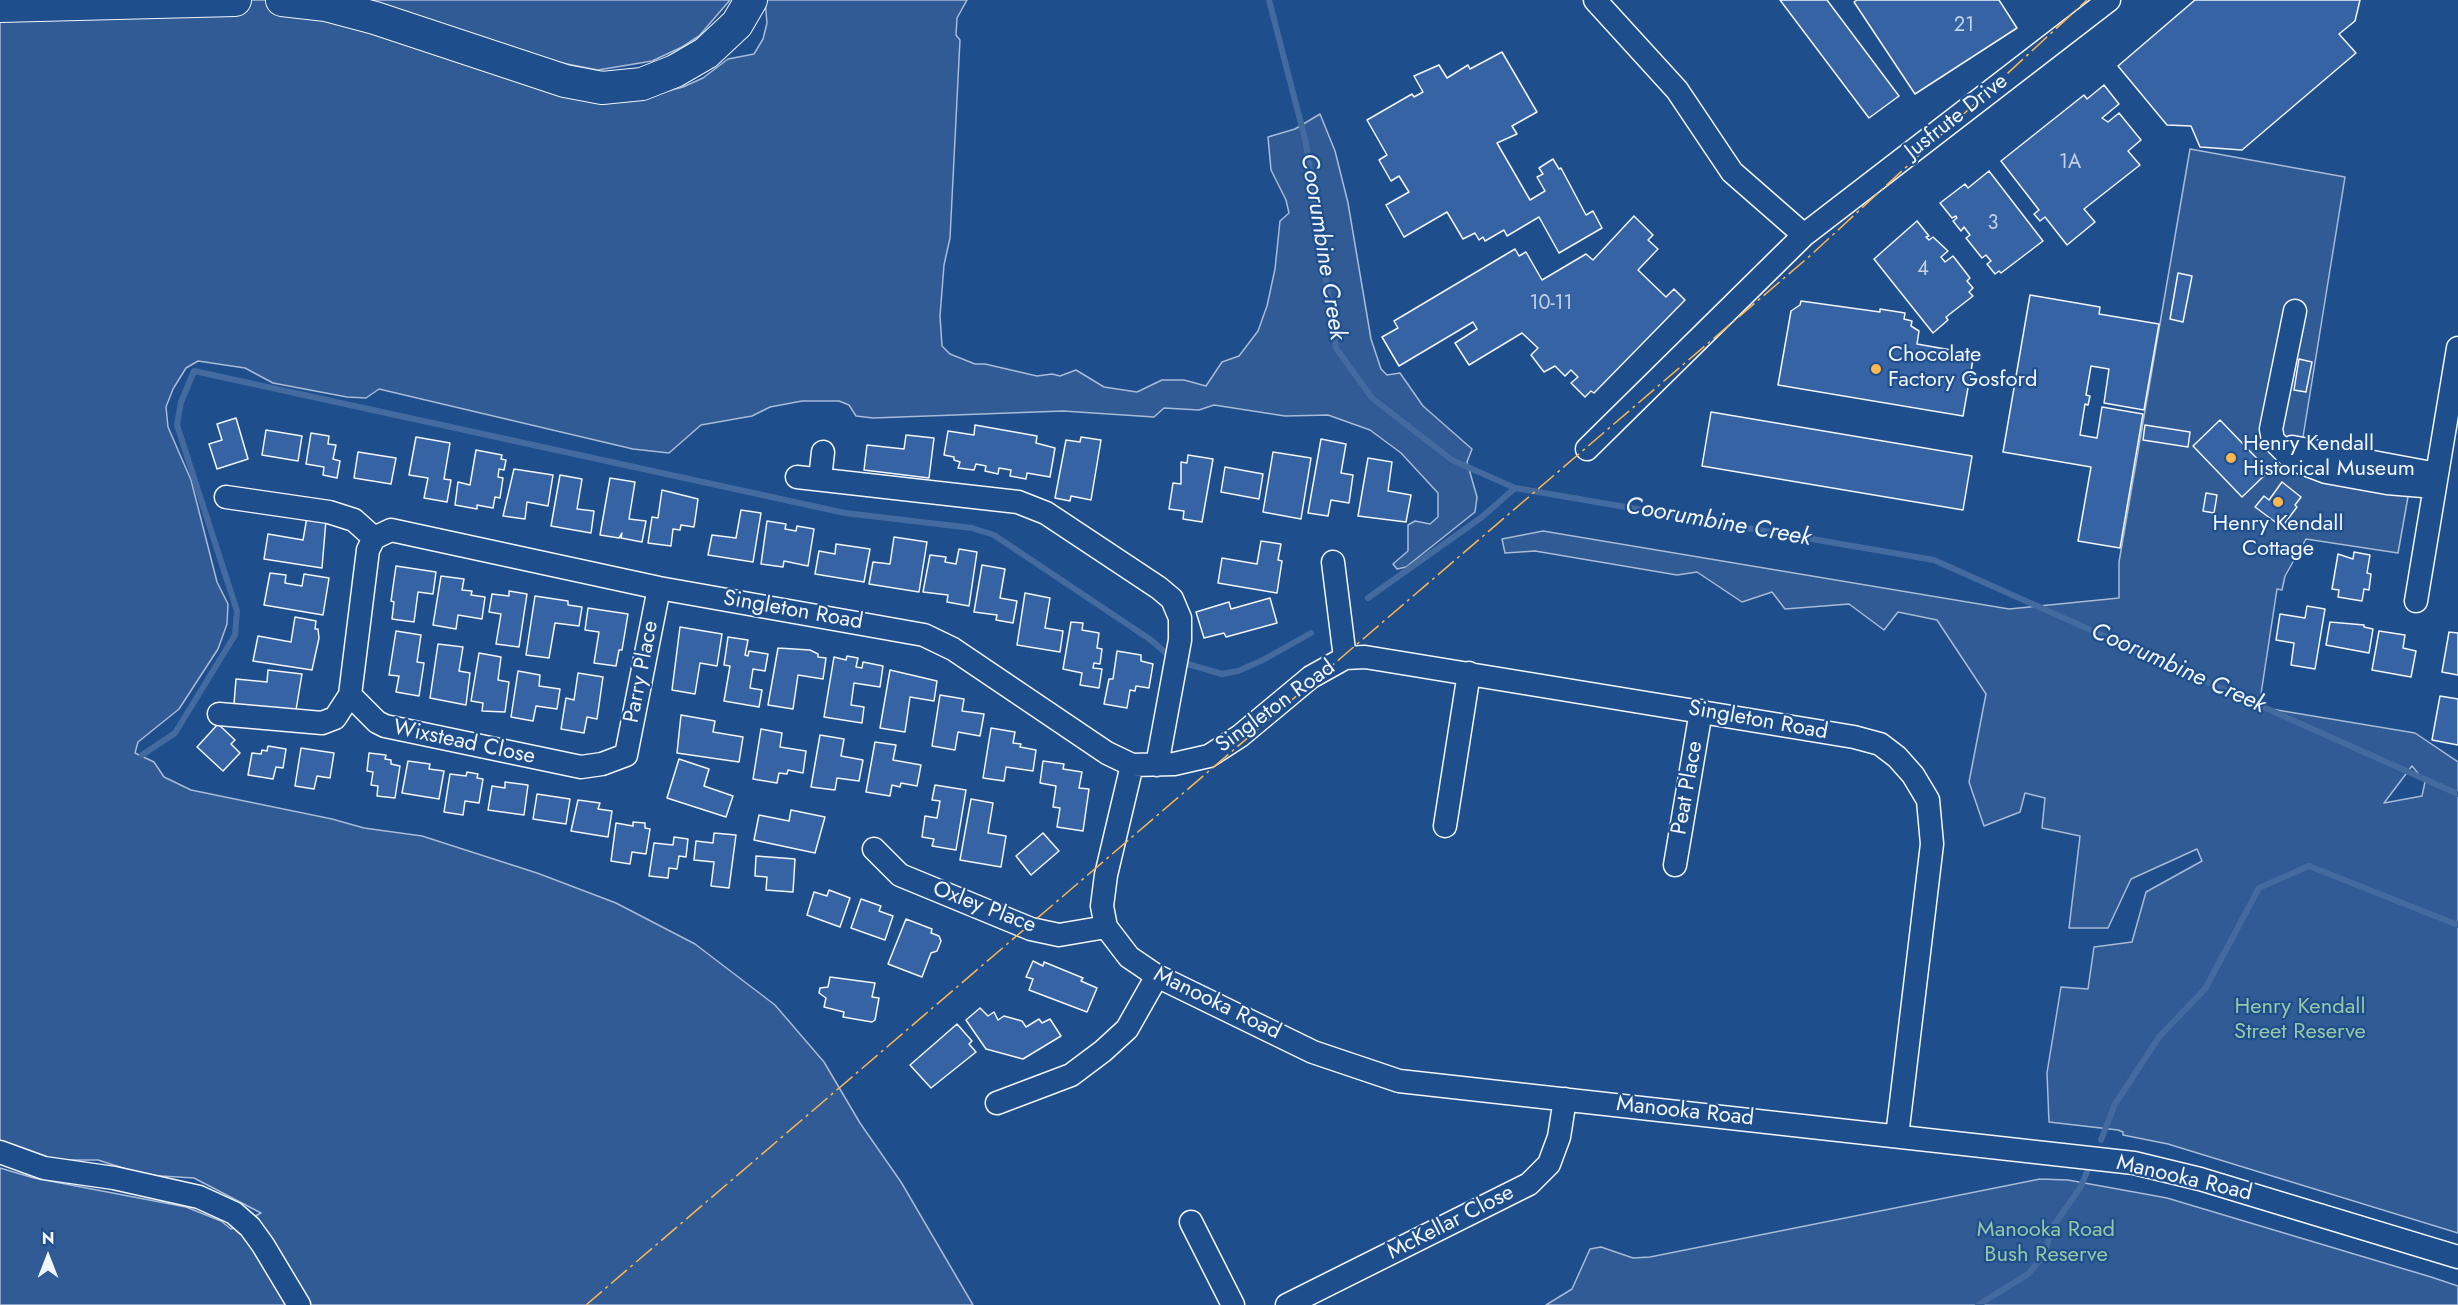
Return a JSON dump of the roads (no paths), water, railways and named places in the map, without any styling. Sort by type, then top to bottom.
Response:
[{"type":"highway","points":[[0,6],[234,0]]},
{"type":"highway","points":[[282,0],[326,6],[375,18],[565,81],[602,88],[642,84],[675,72],[706,53],[736,24],[751,0]]},
{"type":"street","points":[[1595,0],[1677,90],[1732,172],[1804,235]]},
{"type":"street","name":"Jusfrute Drive","points":[[1587,449],[1804,235],[2109,0]]},
{"type":"street","points":[[2295,311],[2271,429],[2273,440],[2292,459],[2326,472],[2387,483],[2436,480]]},
{"type":"street","points":[[2416,600],[2458,348]]},
{"type":"street","points":[[820,479],[823,452]]},
{"type":"street","points":[[796,477],[1018,502],[1046,513],[1166,594],[1172,599],[1180,618],[1180,640],[1157,765]]},
{"type":"street","points":[[219,714],[322,723],[335,718],[350,695],[368,550],[374,538],[354,520],[329,512],[226,497]]},
{"type":"street","name":"Singleton Road","points":[[374,538],[391,530],[411,533],[659,588],[924,635],[953,649],[1107,753],[1132,765],[1174,764],[1209,756],[1240,736],[1311,676],[1345,658],[1398,660],[1854,737],[1880,744],[1914,775],[1928,800],[1932,844],[1897,1136]]},
{"type":"street","points":[[1333,562],[1345,658]]},
{"type":"street","name":"Parry Place","points":[[626,755],[659,588]]},
{"type":"street","points":[[1445,826],[1469,673]]},
{"type":"street","name":"Wixstead Close","points":[[350,695],[377,722],[386,726],[580,768],[626,755]]},
{"type":"street","name":"Peat Place","points":[[1675,865],[1701,711]]},
{"type":"street","points":[[1106,927],[1102,906],[1106,875],[1132,765]]},
{"type":"street","name":"Oxley Place","points":[[874,849],[900,875],[1031,929],[1059,935],[1106,927]]},
{"type":"street","name":"Manooka Road","points":[[1106,927],[1129,957],[1156,976],[1313,1052],[1399,1081],[2134,1163],[2200,1179],[2458,1257]]},
{"type":"street","points":[[997,1103],[1071,1075],[1103,1051],[1127,1029],[1156,976]]},
{"type":"street","name":"McKellar Close","points":[[1287,1305],[1528,1184],[1549,1164],[1559,1137],[1565,1099]]},
{"type":"street","points":[[0,1152],[44,1168],[114,1178],[199,1197],[234,1213],[256,1236],[299,1305]]},
{"type":"street","points":[[1191,1222],[1233,1305]]},
{"type":"waterway","name":"Coorumbine Creek","points":[[1269,0],[1306,143],[1336,348],[1372,398],[1452,460],[1515,488],[1934,560],[2458,794]]},
{"type":"waterway","points":[[142,755],[175,733],[235,635],[237,611],[177,425],[181,402],[194,371],[845,513],[972,528],[994,535],[1151,640],[1167,654]]},
{"type":"waterway","points":[[1368,598],[1482,517],[1515,488]]},
{"type":"waterway","points":[[1184,663],[1222,674],[1238,671],[1311,633]]},
{"type":"waterway","name":"Coorumbine Creek","points":[[2101,1140],[2115,1104],[2159,1037],[2205,989],[2259,888],[2309,866],[2458,925]]},
{"type":"waterway","name":"Coorumbine Creek","points":[[1978,1305],[2028,1274],[2044,1255],[2052,1228],[2080,1188],[2087,1172]]},
{"type":"place","name":"Chocolate Factory Gosford","points":[[1876,369]]},
{"type":"place","name":"Henry Kendall Historical Museum","points":[[2231,458]]},
{"type":"place","name":"Henry Kendall Cottage","points":[[2278,502]]},
{"type":"park label","name":"Henry Kendall Street Reserve","points":[[2300,1020]]},
{"type":"park label","name":"Manooka Road Bush Reserve","points":[[2046,1244]]}]
